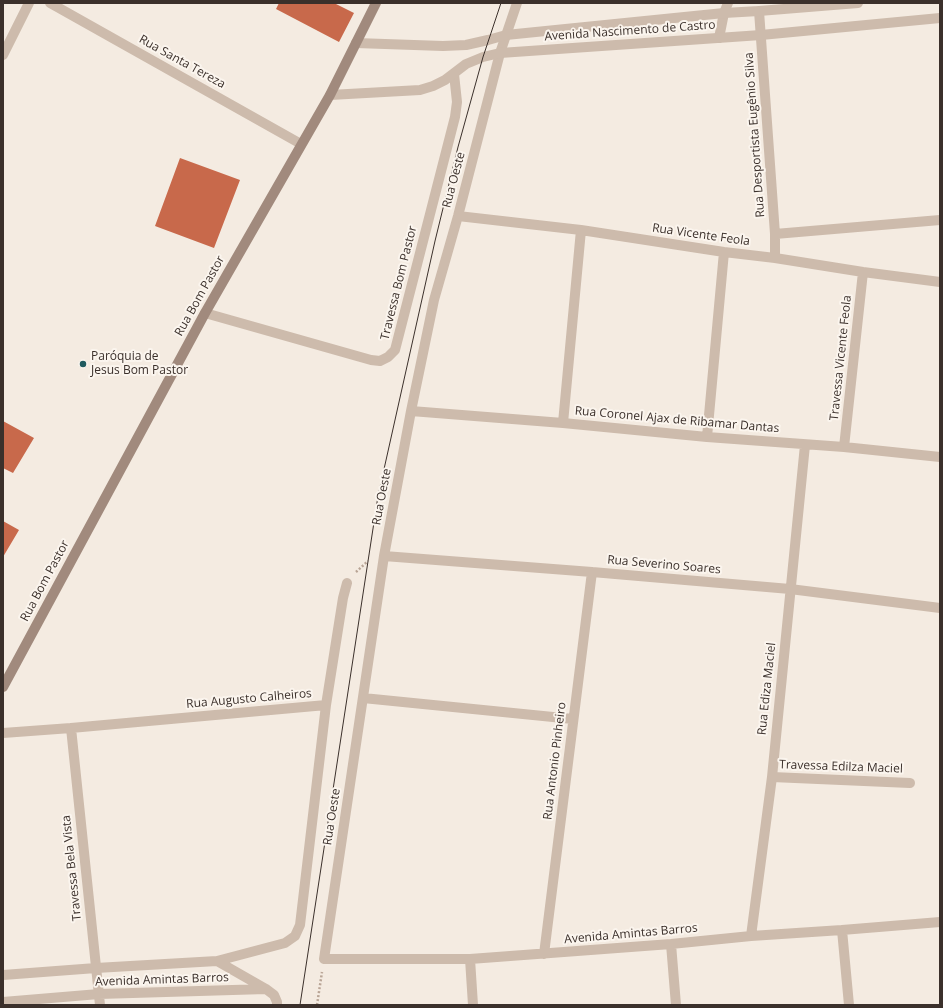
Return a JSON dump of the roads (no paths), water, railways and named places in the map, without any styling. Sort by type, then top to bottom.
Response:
[{"type":"main road","name":"Rua Bom Pastor","points":[[3,687],[205,313],[330,95],[376,3]]},
{"type":"street","points":[[3,55],[29,3]]},
{"type":"street","name":"Rua Santa Tereza","points":[[50,3],[301,144]]},
{"type":"street","name":"Rua Oeste","points":[[324,959],[384,556],[411,411],[434,300],[458,216],[500,53],[517,3]]},
{"type":"street","name":"Avenida Nascimento de Castro","points":[[356,43],[442,46],[466,45],[506,35],[726,8],[759,11],[858,3]]},
{"type":"street","points":[[720,38],[726,8]]},
{"type":"street","name":"Rua Desportista Eugênio Silva","points":[[759,11],[775,234],[775,258]]},
{"type":"street","name":"Avenida Nascimento de Castro","points":[[330,95],[420,90],[445,80],[466,64],[483,57],[500,53],[761,35],[940,18]]},
{"type":"street","name":"Travessa Bom Pastor","points":[[205,313],[372,360],[380,361],[388,357],[395,350],[455,117],[457,102],[454,74]]},
{"type":"street","name":"Rua Vicente Feola","points":[[458,216],[582,230],[724,252],[940,282]]},
{"type":"street","points":[[775,234],[940,220]]},
{"type":"street","points":[[564,423],[582,230]]},
{"type":"street","points":[[707,437],[724,252]]},
{"type":"street","name":"Travessa Vicente Feola","points":[[844,448],[863,272]]},
{"type":"street","name":"Rua Coronel Ajax de Ribamar Dantas","points":[[411,411],[564,423],[940,457]]},
{"type":"street","name":"Rua Ediza Maciel","points":[[751,936],[772,777],[805,445]]},
{"type":"street","name":"Rua Severino Soares","points":[[384,556],[790,589],[940,608]]},
{"type":"street","name":"Rua Antonio Pinheiro","points":[[544,954],[592,572]]},
{"type":"street","name":"Rua Augusto Calheiros","points":[[3,733],[326,705],[343,598],[347,583]]},
{"type":"street","points":[[363,698],[573,719]]},
{"type":"street","name":"Avenida Amintas Barros","points":[[3,975],[217,961],[285,944],[294,936],[300,925],[326,705]]},
{"type":"street","name":"Travessa Bela Vista","points":[[71,728],[100,1005]]},
{"type":"street","name":"Travessa Edilza Maciel","points":[[772,777],[910,783]]},
{"type":"street","name":"Avenida Amintas Barros","points":[[324,959],[470,959],[940,922]]},
{"type":"street","points":[[842,930],[849,1005]]},
{"type":"street","points":[[672,944],[676,1005]]},
{"type":"street","points":[[470,959],[473,1005]]},
{"type":"street","name":"Avenida Amintas Barros","points":[[217,961],[266,989]]},
{"type":"street","points":[[266,989],[274,995],[278,1002],[277,1005]]},
{"type":"street","name":"Avenida Amintas Barros","points":[[3,1002],[99,994],[266,989]]},
{"type":"tram line","points":[[300,1005],[378,496],[435,241],[458,147],[483,57],[501,3]]},
{"type":"place","name":"Paróquia de Jesus Bom Pastor","points":[[83,364]]}]
